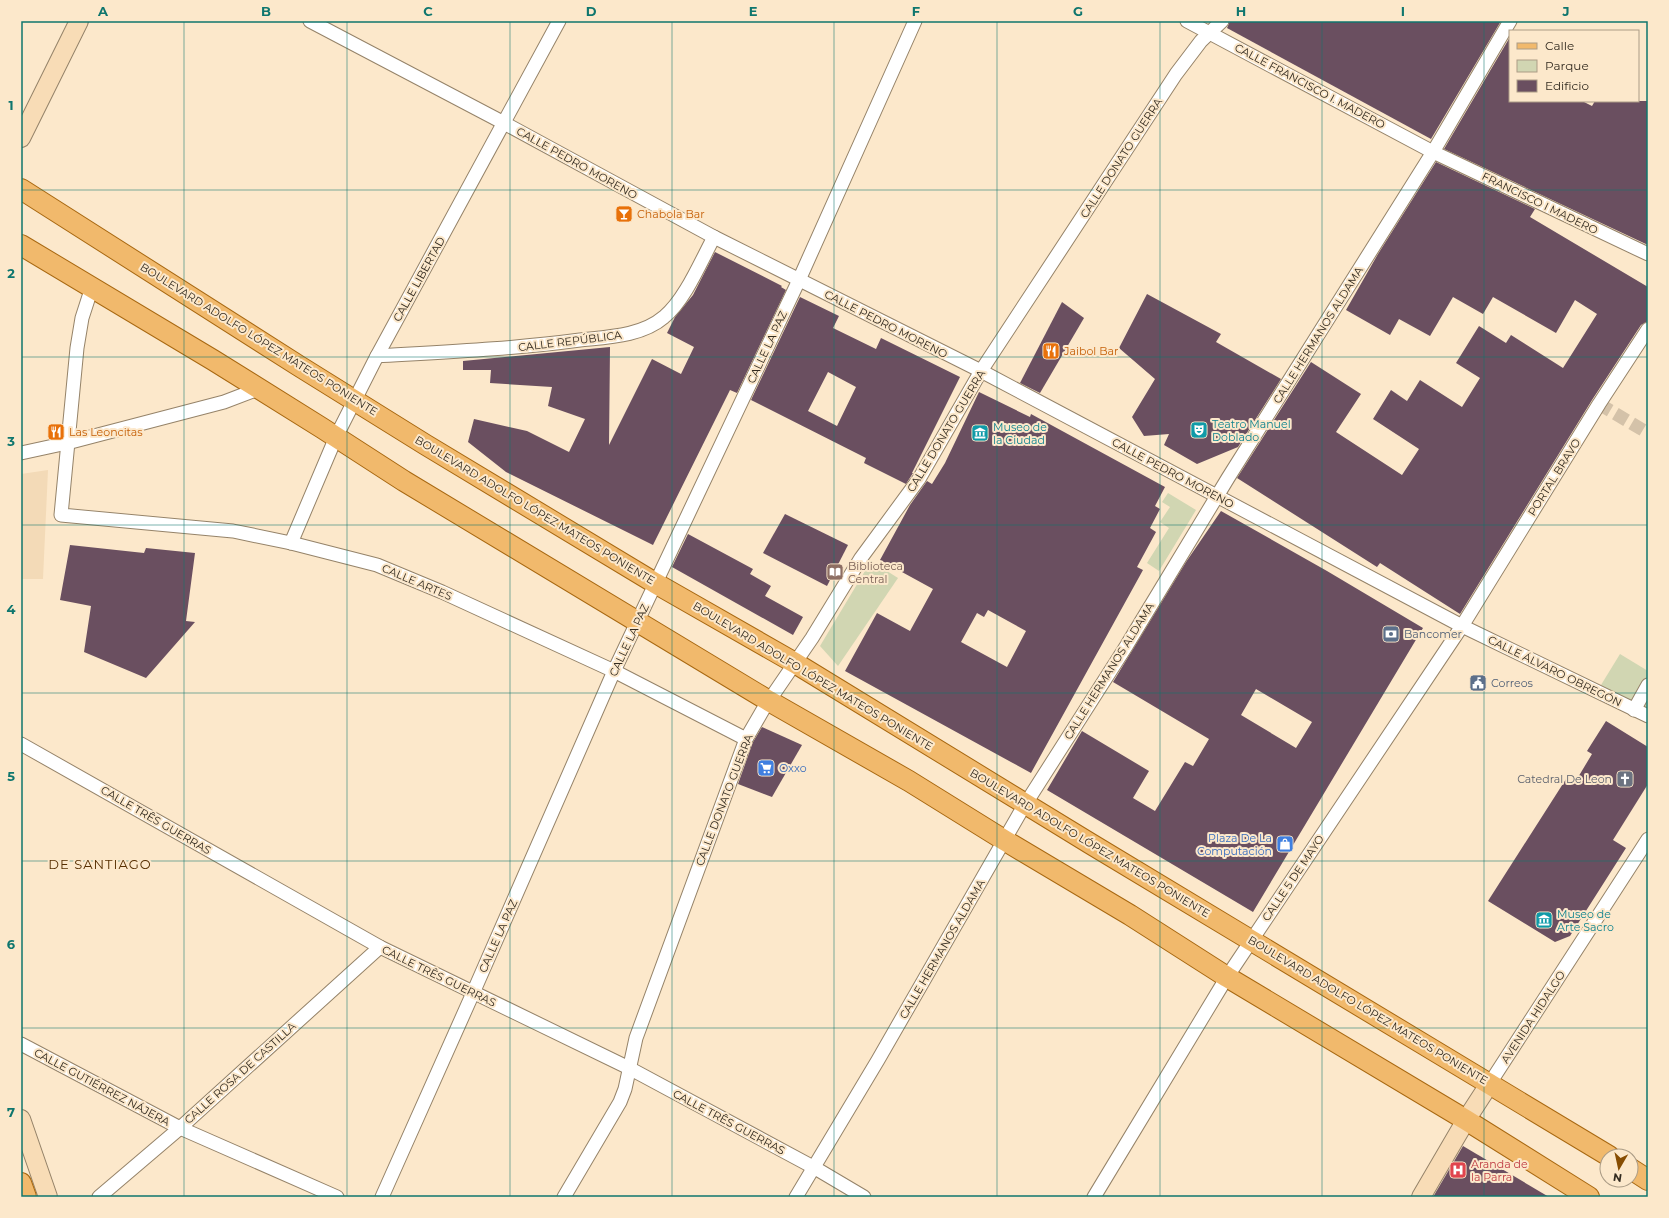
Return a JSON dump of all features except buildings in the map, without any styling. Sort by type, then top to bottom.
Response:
[{"type":"main road","name":"BOULEVARD ADOLFO LÓPEZ MATEOS PONIENTE","points":[[21,188],[299,366],[426,445],[655,583],[795,663],[1599,1150]]},
{"type":"main road","points":[[21,245],[336,437],[404,481],[769,701],[909,781],[1130,915],[1227,977],[1466,1120],[1589,1197]]},
{"type":"main road","points":[[1639,1174],[1648,1180]]},
{"type":"main road","points":[[21,1183],[26,1197]]},
{"type":"street","points":[[21,138],[79,21]]},
{"type":"street","name":"CALLE PEDRO MORENO","points":[[310,21],[504,123],[714,237],[981,371],[1462,626]]},
{"type":"street","name":"CALLE LIBERTAD","points":[[291,543],[336,437],[377,356],[560,21]]},
{"type":"street","name":"CALLE LA PAZ","points":[[382,1197],[614,671],[799,280],[915,21]]},
{"type":"street","name":"CALLE FRANCISCO I. MADERO","points":[[1187,21],[1433,152]]},
{"type":"street","name":"CALLE DONATO GUERRA","points":[[564,1197],[620,1102],[625,1089],[636,1038],[746,739],[861,558],[919,479],[981,371],[1176,74],[1201,41],[1222,21]]},
{"type":"street","name":"CALLE HERMANOS ALDAMA","points":[[796,1197],[815,1168],[1026,803],[1127,645],[1217,497],[1433,152],[1510,21]]},
{"type":"street","name":"FRANCISCO I MADERO","points":[[1433,152],[1648,254]]},
{"type":"street","name":"CALLE REPÚBLICA","points":[[377,356],[540,346],[624,334],[648,327],[664,318],[677,304],[714,237]]},
{"type":"street","points":[[67,443],[77,348],[82,318],[92,287]]},
{"type":"street","name":"PORTAL BRAVO","points":[[1462,626],[1599,404],[1648,329]]},
{"type":"street","points":[[21,453],[67,443],[224,402],[258,389]]},
{"type":"street","name":"CALLE ARTES","points":[[67,443],[61,515],[233,531],[291,543],[377,565],[442,592],[614,671],[746,739]]},
{"type":"street","name":"CALLE ÁLVARO OBREGÓN","points":[[1462,626],[1648,716]]},
{"type":"street","name":"CALLE 5 DE MAYO","points":[[1094,1197],[1227,977],[1462,626]]},
{"type":"street","points":[[1634,710],[1648,685]]},
{"type":"street","name":"CALLE TRÊS GUERRAS","points":[[21,744],[380,947],[629,1068],[815,1168],[864,1197]]},
{"type":"street","name":"AVENIDA HIDALGO","points":[[1421,1197],[1466,1120],[1648,839]]},
{"type":"street","name":"CALLE ROSA DE CASTILLA","points":[[99,1197],[180,1128],[380,947]]},
{"type":"street","name":"CALLE GUTIÉRREZ NÁJERA","points":[[21,1044],[180,1128],[337,1197]]},
{"type":"street","points":[[21,1119],[48,1197]]},
{"type":"shaded area","points":[[48,470],[43,579],[21,579],[21,474]]},
{"type":"green space","points":[[1168,493],[1196,510],[1159,571],[1147,563],[1169,528],[1160,522],[1170,507],[1162,502]]},
{"type":"green space","points":[[871,561],[898,578],[838,666],[820,646]]},
{"type":"green space","points":[[1620,654],[1648,671],[1648,710],[1601,685]]},
{"type":"tunnel","points":[[1599,404],[1648,433]]},
{"type":"place","name":"Chabola Bar","points":[[624,214]]},
{"type":"place","name":"Jaibol Bar","points":[[1051,351]]},
{"type":"place","name":"Teatro Manuel Doblado","points":[[1199,430]]},
{"type":"place","name":"Las Leoncitas","points":[[56,432]]},
{"type":"place","name":"Museo de la Ciudad","points":[[980,433]]},
{"type":"place","name":"Biblioteca Central","points":[[835,572]]},
{"type":"place","name":"Bancomer","points":[[1391,634]]},
{"type":"place","name":"Correos","points":[[1478,683]]},
{"type":"place","name":"Oxxo","points":[[766,768]]},
{"type":"place","name":"Catedral De Leon","points":[[1625,779]]},
{"type":"place","name":"Plaza De La Computación","points":[[1285,844]]},
{"type":"place","name":"Museo de Arte Sacro","points":[[1544,920]]},
{"type":"place","name":"Aranda de la Parra","points":[[1458,1170]]},
{"type":"district","name":"DE SANTIAGO","points":[[100,864]]}]
